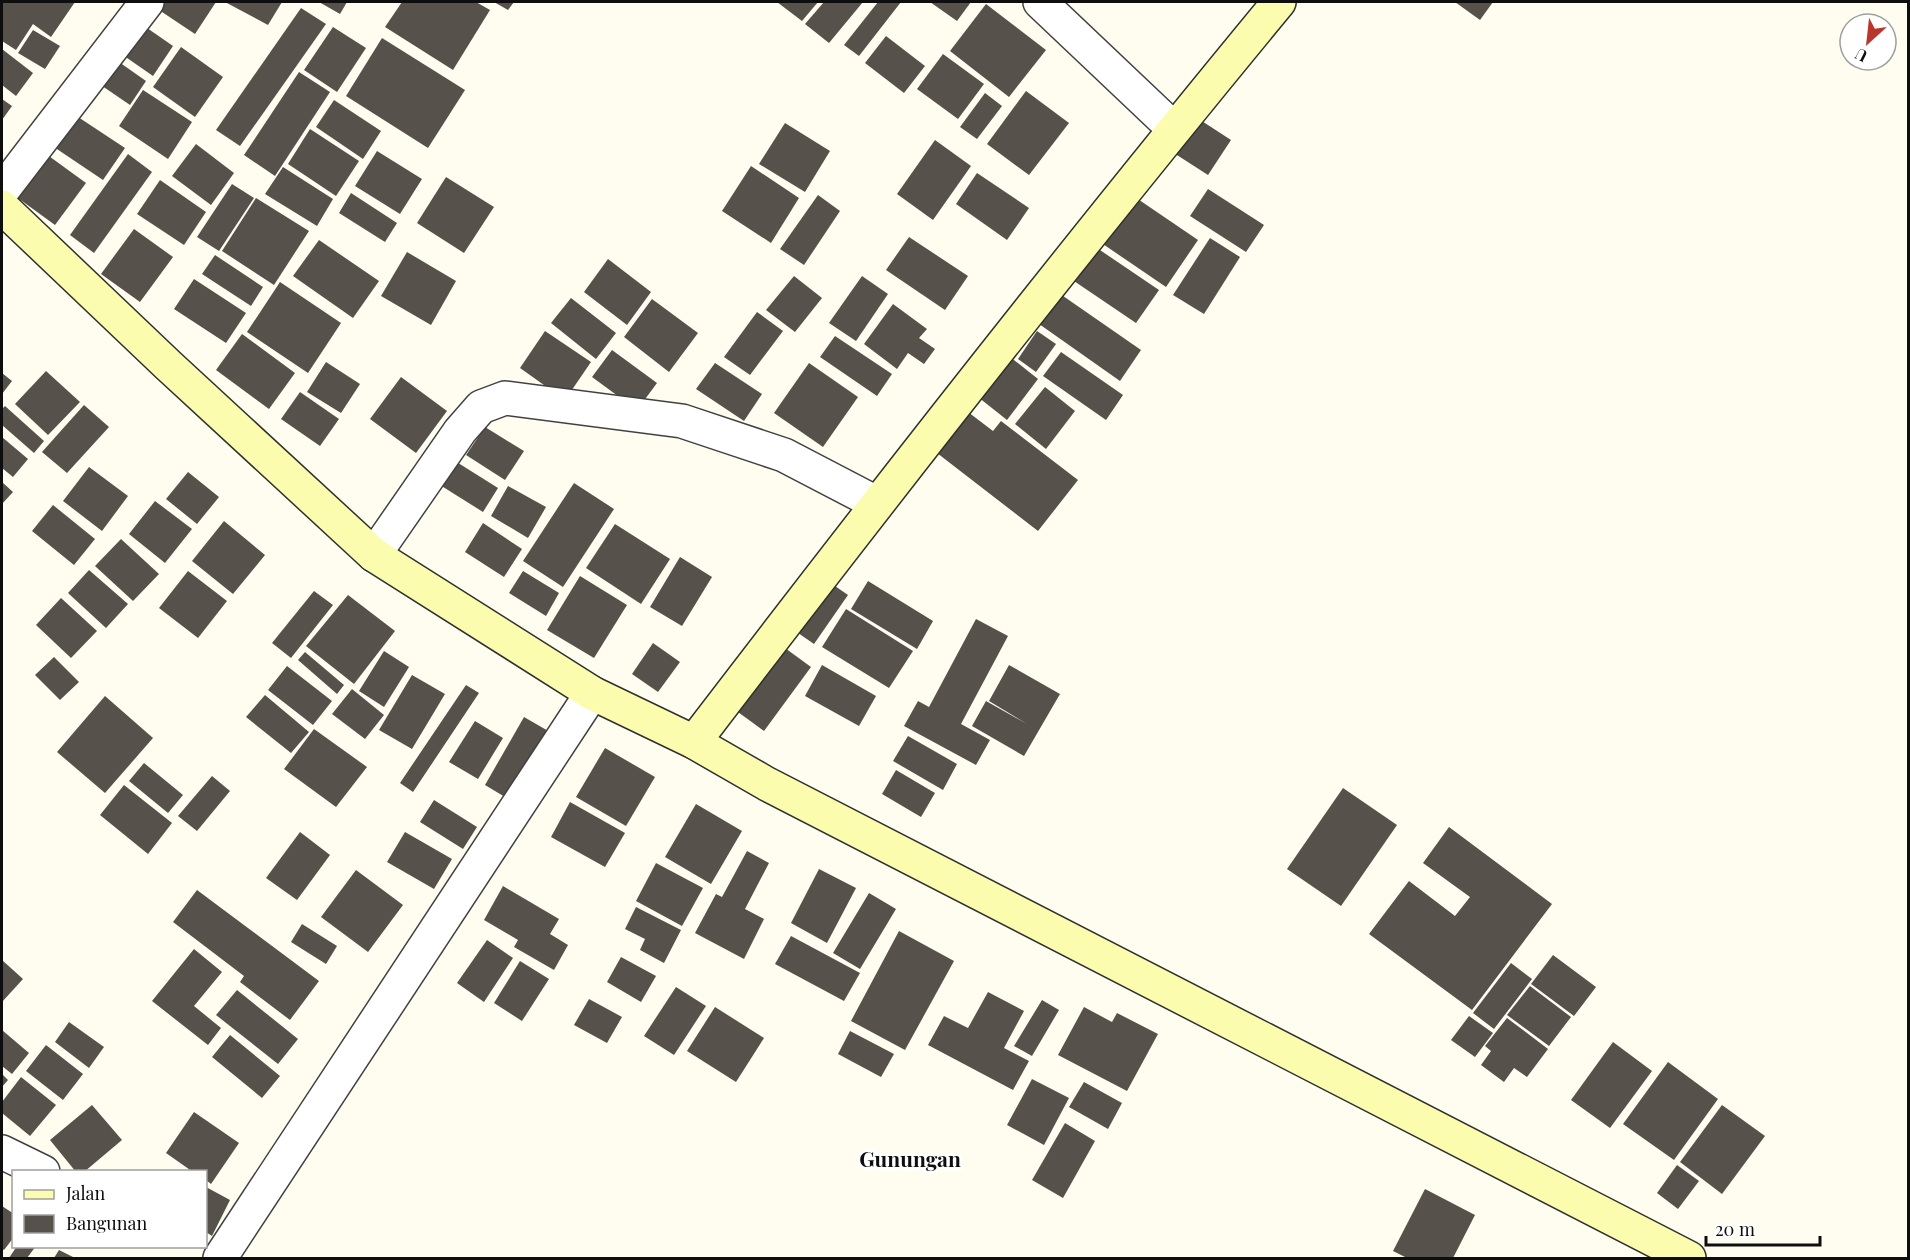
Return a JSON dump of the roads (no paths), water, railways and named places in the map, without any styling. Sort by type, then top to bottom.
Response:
[{"type":"street","points":[[2,191],[147,2]]},
{"type":"street","points":[[1040,2],[1174,129]]},
{"type":"street","points":[[694,741],[876,503],[1174,129],[1279,2]]},
{"type":"street","points":[[2,207],[168,365],[374,555],[592,693],[694,741],[778,789],[1689,1258]]},
{"type":"street","points":[[374,555],[460,431],[481,407],[506,398],[682,421],[784,455],[876,503]]},
{"type":"street","points":[[215,1254],[592,693]]},
{"type":"street","points":[[2,1152],[39,1170]]},
{"type":"district","name":"Gunungan","points":[[910,1158]]}]
